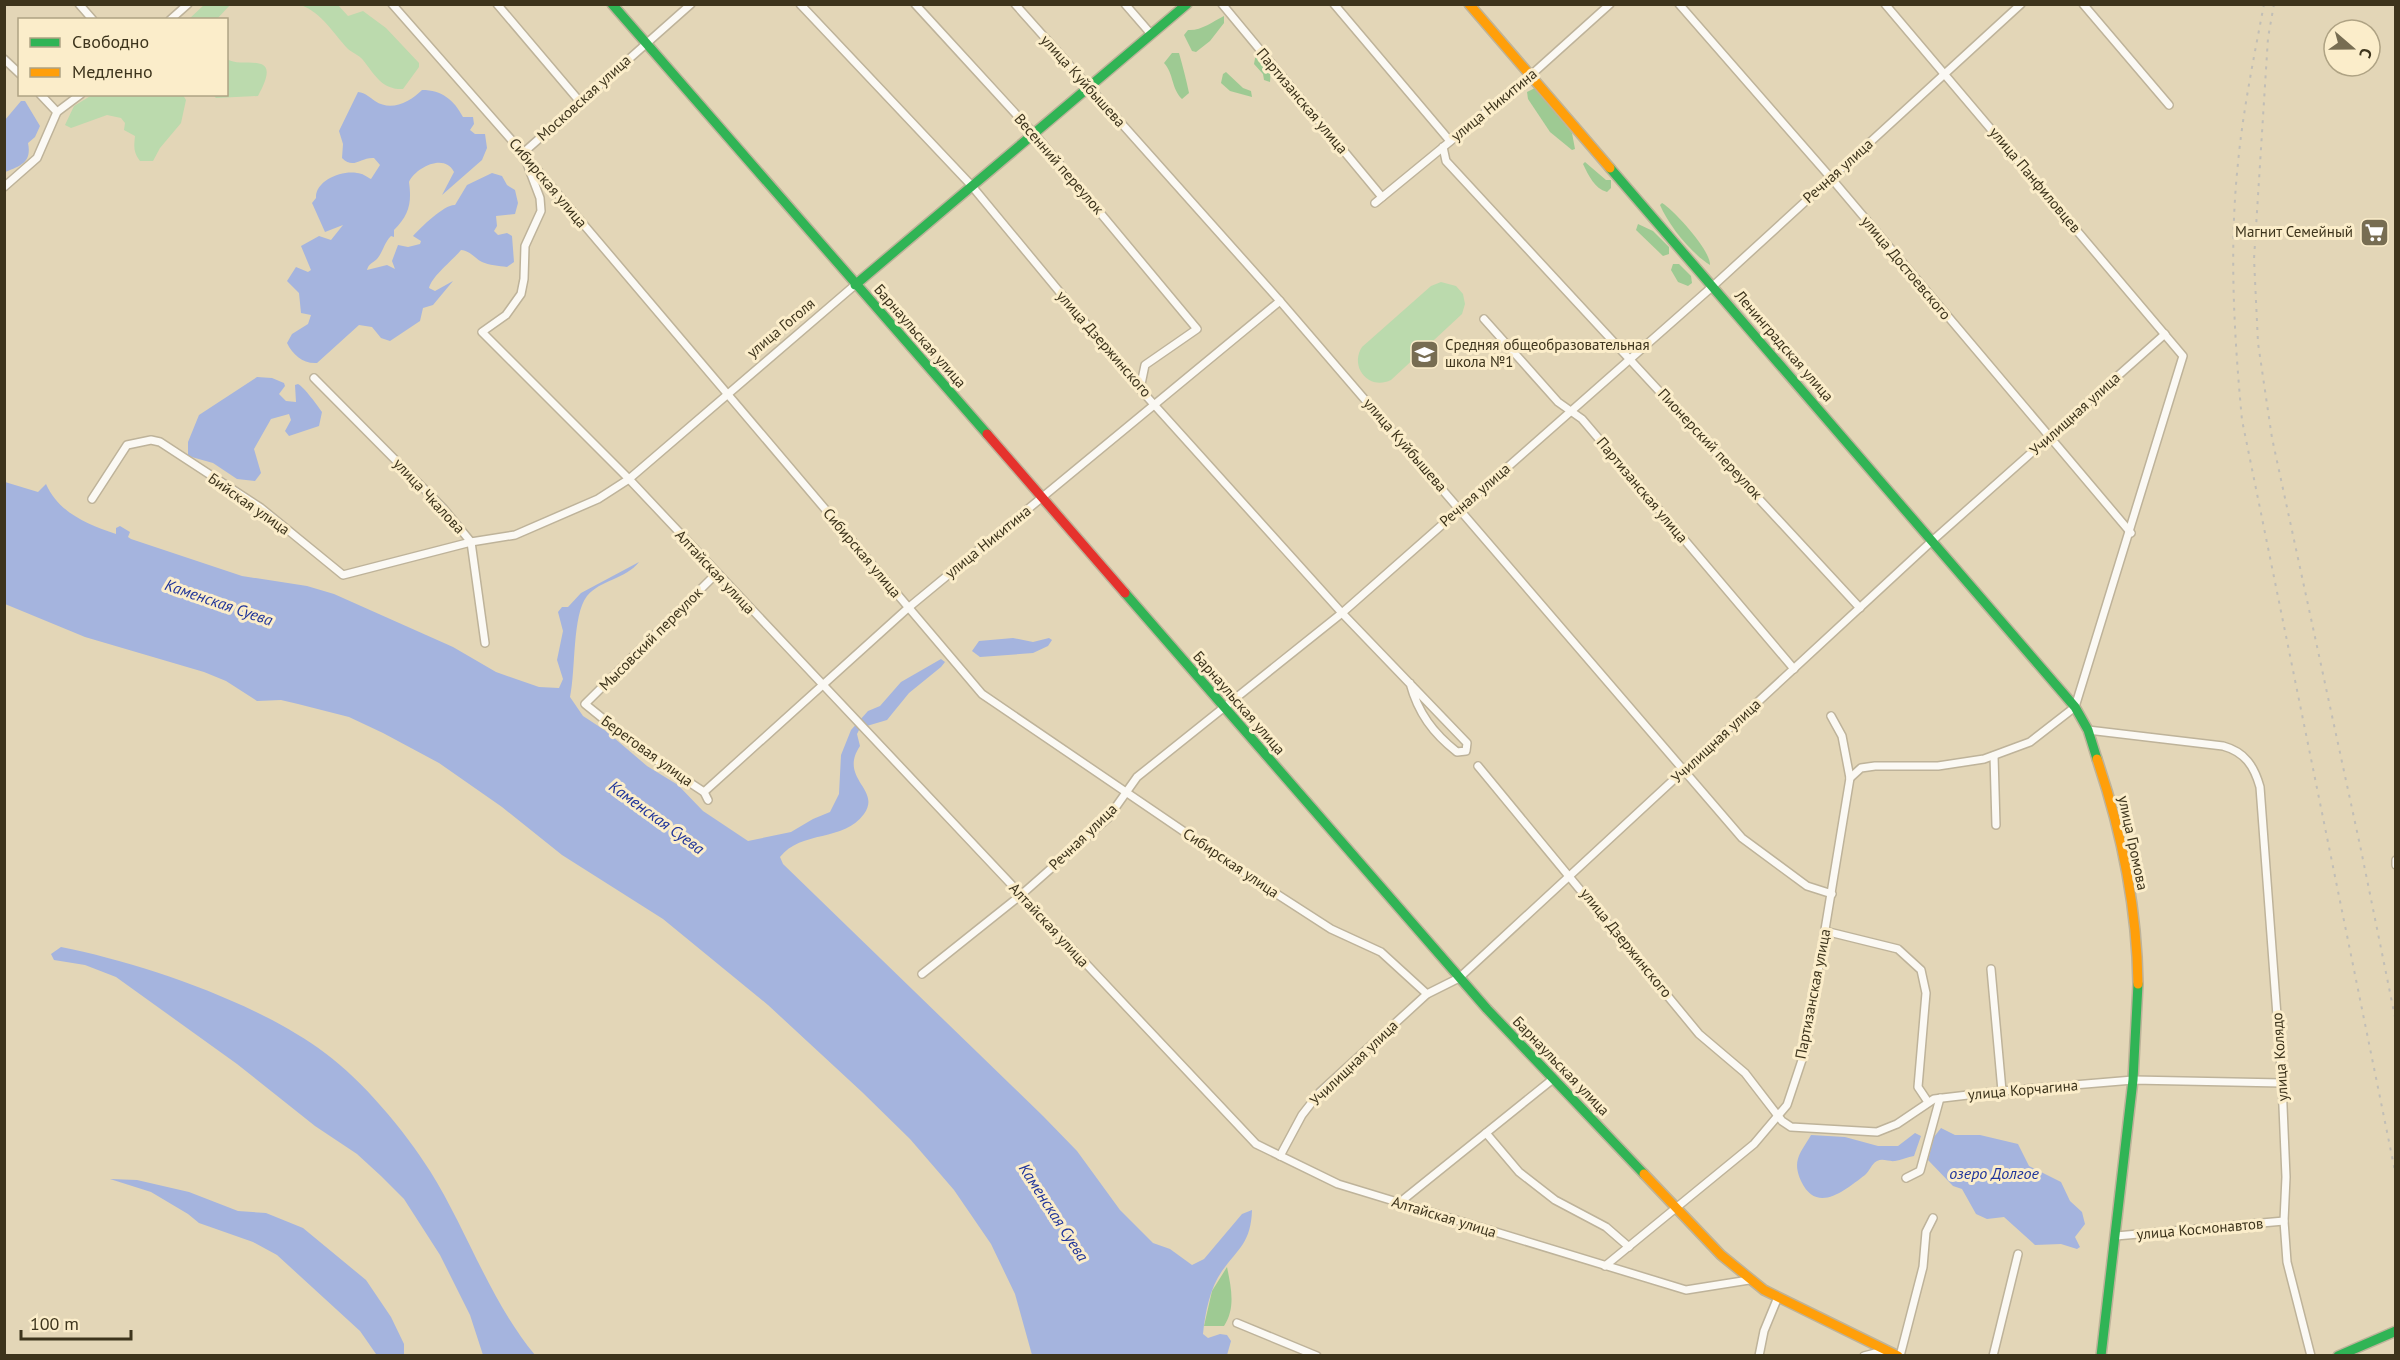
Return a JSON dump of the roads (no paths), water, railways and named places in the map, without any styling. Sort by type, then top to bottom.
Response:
[{"type":"street","points":[[79,4],[91,18]]},
{"type":"street","name":"Сибирская улица","points":[[392,4],[523,153],[982,694],[1330,929],[1381,952],[1427,994]]},
{"type":"street","points":[[497,4],[581,103]]},
{"type":"street","name":"Барнаульская улица","points":[[612,4],[1460,978],[1553,1079],[1675,1207],[1749,1280],[1778,1298],[1899,1356]]},
{"type":"street","name":"Московская улица","points":[[482,332],[506,315],[520,294],[524,279],[525,246],[541,211],[540,198],[523,153],[691,4]]},
{"type":"street","name":"улица Дзержинского","points":[[800,4],[971,186],[1140,389],[1342,613],[1410,683],[1467,743],[1466,751],[1457,752],[1449,746],[1417,710],[1410,683]]},
{"type":"street","name":"Весенний переулок","points":[[915,4],[1033,133],[1197,329],[1145,364],[1140,389]]},
{"type":"street","name":"улица Куйбышева","points":[[1015,4],[1280,301],[1742,838],[1807,886],[1832,894]]},
{"type":"street","points":[[1125,4],[1151,34]]},
{"type":"street","name":"улица Гоголя","points":[[343,575],[471,542],[515,535],[598,499],[629,479],[1187,4]]},
{"type":"street","name":"Партизанская улица","points":[[1222,4],[1382,196]]},
{"type":"street","points":[[1334,4],[1450,141]]},
{"type":"street","name":"Ленинградская улица","points":[[1469,4],[2076,707]]},
{"type":"street","name":"улица Никитина","points":[[1375,203],[1531,75],[1610,4]]},
{"type":"street","name":"улица Достоевского","points":[[1679,4],[1831,178],[2048,438],[2131,533]]},
{"type":"street","name":"улица Панфиловцев","points":[[1885,4],[2183,356],[2131,533]]},
{"type":"street","name":"Речная улица","points":[[922,974],[1021,895],[1108,818],[1137,777],[1222,706],[1342,613],[1713,286],[2021,4]]},
{"type":"street","points":[[2082,4],[2169,105]]},
{"type":"street","points":[[172,18],[186,5]]},
{"type":"street","points":[[4,59],[18,72]]},
{"type":"street","points":[[42,96],[57,112]]},
{"type":"street","points":[[4,187],[37,158],[57,112],[78,96]]},
{"type":"street","name":"Пионерский переулок","points":[[1443,147],[1446,161],[1631,358],[1860,608]]},
{"type":"street","name":"улица Никитина","points":[[704,792],[908,608],[1280,301]]},
{"type":"street","name":"Партизанская улица","points":[[1484,319],[1569,412],[1582,419],[1794,669]]},
{"type":"street","name":"Алтайская улица","points":[[482,332],[629,479],[716,574],[1256,1144],[1338,1184],[1686,1290],[1749,1280]]},
{"type":"street","name":"Училищная улица","points":[[1280,1156],[1302,1115],[1320,1092],[1427,994],[1460,978],[1932,541],[2165,334]]},
{"type":"street","name":"улица Чкалова","points":[[314,378],[443,508],[471,542],[485,644]]},
{"type":"street","name":"Бийская улица","points":[[92,499],[127,445],[151,440],[160,442],[261,508],[343,575]]},
{"type":"street","points":[[1850,778],[1861,768],[1938,766],[1994,756],[2030,742],[2076,707],[2131,533]]},
{"type":"street","name":"Мысовский переулок","points":[[585,704],[716,574]]},
{"type":"street","name":"Береговая улица","points":[[585,704],[648,755],[704,792],[708,800]]},
{"type":"street","name":"улица Громова","points":[[2076,707],[2088,730],[2123,860],[2136,943],[2138,1013],[2133,1080],[2101,1356]]},
{"type":"street","name":"Партизанская улица","points":[[1605,1266],[1754,1144],[1787,1105],[1805,1051],[1850,778],[1842,736],[1831,716]]},
{"type":"street","name":"улица Колядо","points":[[2088,730],[2223,746],[2236,750],[2247,759],[2260,787],[2282,1083],[2286,1177],[2284,1221],[2287,1262],[2311,1356]]},
{"type":"street","points":[[1994,756],[1996,825]]},
{"type":"street","name":"улица Дзержинского","points":[[1478,766],[1700,1034],[1745,1072],[1779,1115]]},
{"type":"street","points":[[1825,931],[1898,949],[1922,970],[1926,993],[1917,1087],[1928,1102]]},
{"type":"street","points":[[1991,969],[2002,1091]]},
{"type":"street","points":[[1399,1203],[1553,1079]]},
{"type":"street","name":"улица Корчагина","points":[[1779,1115],[1782,1121],[1791,1127],[1877,1132],[1906,1119],[1928,1102],[1940,1098],[2133,1080],[2282,1083]]},
{"type":"street","points":[[1906,1178],[1920,1171],[1940,1098]]},
{"type":"street","points":[[1486,1133],[1519,1172],[1555,1200],[1606,1227],[1629,1247]]},
{"type":"street","points":[[1899,1356],[1923,1267],[1926,1232],[1933,1218]]},
{"type":"street","name":"улица Космонавтов","points":[[2115,1236],[2284,1221]]},
{"type":"street","points":[[1994,1356],[2018,1254]]},
{"type":"street","points":[[1759,1356],[1764,1331],[1778,1298]]},
{"type":"street","points":[[1237,1323],[1317,1356]]},
{"type":"street","points":[[2338,1356],[2396,1331]]},
{"type":"street","points":[[1864,1356],[1887,1350]]},
{"type":"water","points":[[422,90],[429,90],[447,97],[463,117],[473,117],[474,124],[470,130],[475,134],[485,134],[487,148],[482,160],[442,195],[454,172],[450,166],[444,163],[431,164],[413,176],[409,182],[410,202],[406,214],[394,230],[394,237],[391,236],[377,259],[367,270],[387,265],[395,269],[392,261],[398,245],[408,247],[420,244],[421,241],[413,236],[422,227],[439,212],[455,205],[467,185],[492,173],[502,176],[507,185],[515,190],[518,203],[515,214],[496,216],[497,226],[494,231],[498,235],[507,233],[512,236],[514,262],[507,267],[491,265],[461,250],[431,283],[429,288],[435,291],[453,281],[433,305],[423,308],[420,321],[390,341],[381,338],[372,327],[359,325],[317,363],[303,360],[295,355],[287,343],[292,334],[308,324],[311,315],[301,313],[299,293],[287,281],[296,267],[308,272],[311,270],[301,246],[319,236],[331,240],[343,225],[325,232],[312,203],[320,186],[330,178],[351,173],[361,174],[371,179],[380,165],[374,158],[350,163],[342,158],[343,144],[339,131],[358,92],[381,104],[394,106],[406,102]]},
{"type":"water","points":[[21,101],[25,101],[40,126],[35,137],[28,143],[27,159],[5,172],[5,120]]},
{"type":"water","points":[[257,377],[272,378],[284,383],[285,386],[279,394],[286,401],[296,402],[295,385],[301,386],[322,412],[319,426],[289,436],[285,431],[291,420],[289,414],[271,419],[254,449],[261,473],[255,481],[237,479],[213,463],[188,456],[188,442],[199,415]]},
{"type":"water","name":"Каменская Суева","points":[[5,482],[38,492],[46,484],[58,503],[66,510],[95,526],[116,534],[116,528],[120,526],[130,532],[128,537],[131,539],[242,576],[307,586],[334,594],[453,647],[496,672],[539,687],[559,688],[563,679],[557,660],[563,631],[558,612],[562,607],[568,607],[581,593],[639,562],[634,568],[592,591],[582,605],[577,629],[570,697],[583,716],[606,731],[647,766],[678,785],[703,811],[748,841],[791,832],[830,812],[839,794],[841,755],[851,730],[868,711],[880,706],[901,682],[941,659],[945,662],[941,667],[909,693],[887,720],[860,728],[857,734],[860,746],[854,767],[868,797],[868,805],[864,814],[856,823],[845,829],[799,843],[780,857],[783,864],[1077,1151],[1120,1210],[1153,1243],[1170,1249],[1192,1265],[1204,1259],[1242,1214],[1252,1210],[1247,1237],[1218,1278],[1211,1293],[1205,1318],[1203,1334],[1208,1338],[1220,1334],[1227,1335],[1231,1341],[1227,1355],[1032,1355],[1015,1294],[991,1244],[954,1190],[910,1139],[768,1005],[663,919],[562,855],[502,807],[439,763],[383,733],[349,717],[298,704],[281,700],[257,701],[226,681],[204,672],[85,637],[5,604]]},
{"type":"water","points":[[1013,638],[1033,642],[1049,638],[1052,640],[1048,646],[1033,653],[980,657],[972,651],[979,641]]},
{"type":"water","points":[[61,947],[127,963],[199,987],[298,1035],[339,1064],[382,1107],[420,1155],[505,1312],[535,1355],[483,1355],[470,1315],[440,1255],[404,1199],[357,1154],[315,1126],[237,1064],[116,977],[85,965],[54,960],[51,954]]},
{"type":"water","name":"озеро Долгое","points":[[1941,1128],[1955,1135],[1980,1135],[2018,1144],[2029,1166],[2061,1182],[2070,1201],[2082,1212],[2085,1224],[2075,1237],[2080,1247],[2077,1249],[2061,1244],[2035,1245],[2004,1217],[1987,1219],[1976,1214],[1962,1189],[1953,1186],[1928,1160],[1934,1137]]},
{"type":"water","points":[[1915,1133],[1921,1136],[1914,1156],[1895,1161],[1877,1161],[1865,1175],[1849,1187],[1831,1196],[1815,1197],[1808,1191],[1798,1174],[1797,1162],[1811,1135],[1845,1137],[1878,1146],[1898,1146]]},
{"type":"water","points":[[110,1179],[137,1180],[189,1192],[238,1211],[266,1213],[303,1228],[366,1280],[391,1317],[404,1344],[404,1355],[376,1354],[360,1331],[277,1255],[253,1242],[199,1223],[151,1192]]},
{"type":"railway","points":[[2264,4],[2243,123],[2235,195],[2234,292],[2242,420],[2396,1176]]},
{"type":"railway","points":[[2274,4],[2268,38],[2254,259],[2258,343],[2272,438],[2396,1022]]},
{"type":"place","name":"Магнит Семейный","points":[[2374,232]]},
{"type":"place","name":"Средняя общеобразовательная школа №1","points":[[1424,354]]}]
